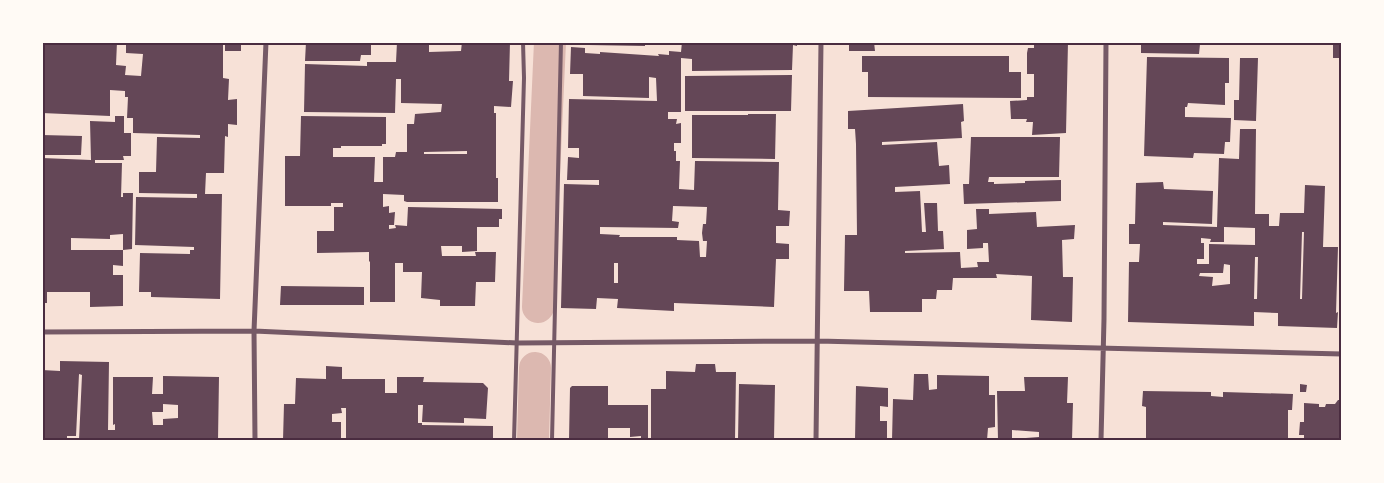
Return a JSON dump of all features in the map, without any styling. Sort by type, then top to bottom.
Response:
[{"type":"street","points":[[255,440],[254,331],[266,42]]},
{"type":"street","points":[[816,440],[821,42]]},
{"type":"street","points":[[1101,440],[1104,349],[1106,42]]},
{"type":"street","points":[[42,332],[254,331],[517,343],[818,341],[1342,354]]},
{"type":"lane","points":[[514,440],[524,78],[523,42]]},
{"type":"lane","points":[[552,440],[561,42]]},
{"type":"building","points":[[42,42],[117,42],[116,65],[126,66],[125,75],[141,76],[143,54],[126,53],[126,42],[223,42],[223,78],[229,79],[228,100],[237,99],[237,125],[228,124],[228,137],[225,136],[224,173],[206,173],[205,194],[222,194],[220,299],[151,297],[151,292],[139,292],[140,253],[190,254],[190,250],[194,250],[194,247],[135,245],[136,197],[197,198],[197,194],[139,193],[139,172],[156,172],[157,137],[200,138],[200,135],[133,133],[133,118],[127,118],[128,97],[125,97],[125,91],[110,90],[110,116],[42,113]]},
{"type":"building","points":[[225,42],[241,42],[241,51],[225,51]]},
{"type":"building","points":[[306,42],[371,42],[371,55],[361,55],[360,61],[305,61]]},
{"type":"building","points":[[397,42],[429,42],[429,52],[461,51],[462,42],[510,42],[509,81],[513,81],[511,107],[494,106],[494,113],[496,113],[498,202],[407,202],[404,201],[404,195],[383,194],[383,207],[389,206],[389,213],[395,212],[394,225],[389,225],[389,229],[396,228],[395,225],[407,226],[408,207],[502,209],[502,219],[499,219],[499,227],[477,227],[477,251],[462,252],[462,246],[441,246],[442,256],[476,256],[475,252],[496,252],[495,282],[476,282],[475,306],[440,306],[440,300],[421,298],[422,272],[403,272],[403,263],[395,263],[395,302],[370,302],[369,252],[317,253],[317,231],[334,231],[334,207],[343,207],[343,203],[331,203],[331,206],[285,206],[285,156],[300,156],[301,116],[386,117],[386,144],[382,144],[382,146],[341,146],[341,148],[333,148],[333,157],[375,157],[374,182],[383,182],[383,157],[395,157],[396,152],[407,152],[407,124],[414,124],[415,114],[441,112],[442,104],[401,103],[401,79],[396,79],[395,113],[304,112],[305,64],[367,66],[367,62],[396,62]],"holes":[[[467,151],[467,154],[424,154],[424,152]]]},
{"type":"building","points":[[584,42],[645,42],[645,46],[589,45],[584,44]]},
{"type":"building","points":[[682,42],[797,42],[797,46],[793,45],[792,70],[692,71],[692,59],[681,58],[681,112],[668,112],[668,119],[677,119],[676,124],[681,123],[681,143],[674,143],[676,161],[680,161],[679,189],[694,190],[695,161],[779,162],[778,210],[790,211],[789,226],[776,226],[776,243],[789,244],[789,259],[776,259],[774,307],[674,303],[674,311],[617,308],[618,299],[597,298],[596,309],[561,308],[564,184],[599,185],[599,180],[567,180],[568,157],[579,158],[579,148],[568,148],[569,99],[657,101],[656,78],[649,77],[649,98],[583,96],[583,74],[570,74],[571,47],[585,48],[585,53],[600,54],[600,52],[659,56],[658,54],[669,55],[669,51],[681,52]],"holes":[[[673,206],[707,207],[706,224],[703,224],[702,233],[703,241],[707,241],[706,257],[700,257],[699,241],[677,240],[677,237],[619,237],[620,235],[600,234],[600,227],[678,228],[679,222],[672,221]],[[614,263],[618,263],[618,283],[614,283]]]},
{"type":"building","points":[[849,42],[874,42],[875,51],[849,51]]},
{"type":"building","points":[[1034,42],[1068,42],[1066,133],[1032,135],[1033,122],[1026,122],[1027,119],[1011,119],[1010,101],[1027,100],[1027,97],[1034,97],[1034,74],[1027,74],[1027,53],[1028,48],[1034,48]]},
{"type":"building","points":[[1141,42],[1203,42],[1203,44],[1200,44],[1199,54],[1141,53]]},
{"type":"building","points":[[1333,42],[1342,42],[1342,58],[1333,58]]},
{"type":"building","points":[[862,56],[1009,56],[1009,72],[1021,72],[1021,98],[868,97],[868,72],[862,72]]},
{"type":"building","points":[[1147,57],[1229,58],[1229,83],[1225,83],[1225,105],[1188,103],[1187,107],[1185,107],[1185,117],[1231,118],[1230,142],[1225,142],[1224,154],[1194,153],[1193,158],[1144,156]]},
{"type":"building","points":[[1240,58],[1258,58],[1256,121],[1234,120],[1234,100],[1239,100]]},
{"type":"building","points":[[792,75],[791,111],[685,111],[685,76]]},
{"type":"building","points":[[963,104],[962,138],[882,142],[882,145],[937,142],[939,166],[949,165],[950,184],[895,187],[895,192],[920,191],[922,232],[926,232],[924,203],[937,203],[938,231],[943,231],[944,249],[905,251],[905,253],[960,252],[961,268],[978,267],[977,262],[989,262],[988,243],[983,243],[983,248],[967,249],[967,230],[977,229],[976,209],[989,209],[989,214],[1036,212],[1037,227],[1075,225],[1074,239],[1062,240],[1063,277],[1073,277],[1072,322],[1031,320],[1032,276],[996,274],[997,278],[953,278],[952,290],[937,290],[936,299],[922,299],[922,312],[870,312],[869,291],[844,291],[845,235],[857,235],[855,129],[848,129],[848,111]]},
{"type":"building","points":[[776,114],[775,159],[692,158],[692,115]]},
{"type":"building","points":[[115,116],[124,116],[124,133],[131,133],[131,156],[123,156],[124,160],[95,160],[95,163],[122,163],[121,197],[123,197],[123,193],[133,193],[132,249],[123,250],[123,266],[113,265],[113,275],[123,275],[123,306],[90,307],[90,292],[47,292],[47,303],[42,303],[42,158],[91,160],[90,121],[115,122]],"holes":[[[123,234],[123,250],[71,250],[71,238],[110,239],[110,235]]]},
{"type":"building","points":[[1240,129],[1256,129],[1255,214],[1269,214],[1269,226],[1279,226],[1280,213],[1304,213],[1305,185],[1325,186],[1323,247],[1338,247],[1337,328],[1278,326],[1278,313],[1254,312],[1254,326],[1128,322],[1129,262],[1139,262],[1140,244],[1129,244],[1129,224],[1135,224],[1136,183],[1163,182],[1164,189],[1213,191],[1212,224],[1163,222],[1163,225],[1217,227],[1219,158],[1239,159]],"holes":[[[1224,227],[1255,228],[1255,245],[1209,244],[1209,264],[1197,264],[1197,259],[1204,259],[1204,243],[1201,243],[1201,238],[1211,239],[1210,242],[1224,242]],[[1302,232],[1304,232],[1302,299],[1300,299]],[[1255,257],[1258,257],[1257,299],[1254,299]],[[1224,264],[1230,265],[1230,284],[1212,286],[1213,277],[1199,276],[1200,273],[1223,273]]]},
{"type":"building","points":[[42,135],[82,136],[81,155],[43,155]]},
{"type":"building","points":[[971,137],[1060,137],[1059,177],[989,177],[988,182],[994,182],[994,184],[1061,180],[1061,201],[964,204],[963,184],[969,184]]},
{"type":"building","points":[[281,286],[364,287],[364,305],[280,305]]},
{"type":"building","points":[[60,361],[109,362],[108,430],[115,430],[115,424],[113,425],[113,377],[153,377],[152,394],[163,394],[163,376],[219,377],[218,440],[79,440],[82,375],[79,374],[76,436],[67,436],[67,440],[42,440],[42,370],[60,371]],"holes":[[[163,404],[178,405],[178,418],[163,419],[163,425],[153,425],[152,412],[163,412]]]},
{"type":"building","points":[[696,364],[715,364],[716,372],[736,372],[735,440],[651,440],[651,389],[666,389],[666,371],[695,372]]},
{"type":"building","points":[[326,366],[342,367],[342,379],[385,379],[385,393],[397,393],[397,377],[424,377],[423,382],[483,383],[488,388],[486,419],[464,418],[464,423],[422,422],[423,405],[418,405],[418,423],[422,423],[422,425],[493,426],[493,440],[346,440],[346,408],[341,408],[342,413],[332,414],[332,422],[341,422],[341,440],[283,440],[284,404],[295,404],[296,378],[326,379]]},
{"type":"building","points":[[914,374],[928,374],[929,390],[937,389],[937,375],[989,376],[989,395],[995,395],[995,427],[988,428],[987,440],[892,440],[893,399],[913,400]]},
{"type":"building","points":[[1024,377],[1068,377],[1067,403],[1073,403],[1072,440],[998,440],[997,391],[1025,391]],"holes":[[[1012,430],[1039,432],[1039,437],[1012,439]]]},
{"type":"building","points":[[739,384],[775,385],[774,440],[738,440]]},
{"type":"building","points":[[1300,384],[1307,385],[1306,392],[1300,392]]},
{"type":"building","points":[[572,386],[608,386],[608,405],[648,405],[648,440],[641,440],[641,436],[630,437],[630,428],[608,428],[608,440],[569,440],[570,388]]},
{"type":"building","points":[[856,386],[888,388],[888,407],[880,406],[880,421],[887,421],[887,440],[855,440]]},
{"type":"building","points":[[1143,391],[1211,392],[1211,396],[1223,397],[1223,392],[1293,394],[1292,410],[1288,410],[1288,440],[1146,440],[1146,407],[1142,406]]},
{"type":"building","points":[[1338,400],[1342,400],[1342,440],[1304,440],[1304,435],[1299,435],[1300,422],[1304,422],[1304,403],[1319,404],[1319,407],[1325,407],[1326,404],[1335,404]]},
{"type":"waterway","points":[[538,307],[550,42]]},
{"type":"waterway","points":[[533,440],[535,368]]}]
